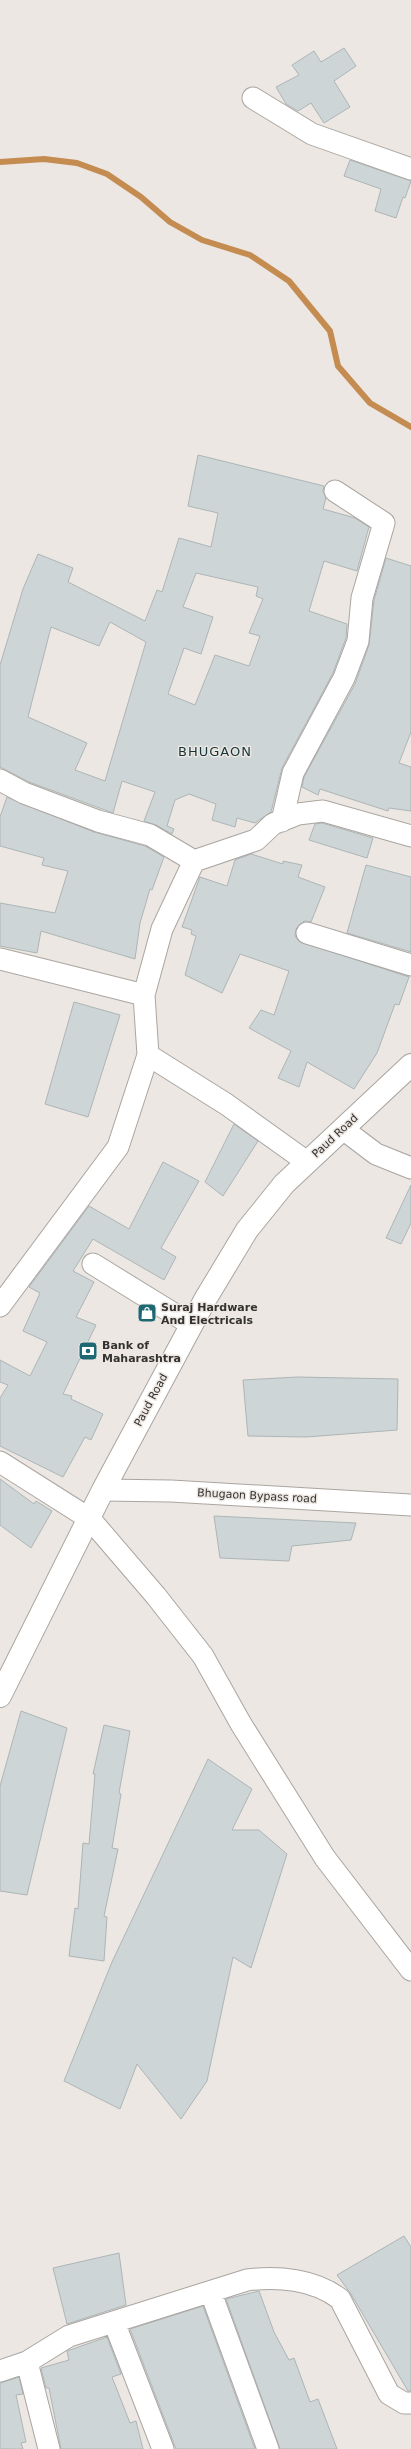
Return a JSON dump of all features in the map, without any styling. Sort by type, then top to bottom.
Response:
[{"type":"main road","name":"Paud Road","points":[[0,1696],[90,1519],[103,1490],[192,1325],[248,1230],[284,1184],[411,1065]]},
{"type":"street","points":[[253,98],[312,134],[411,169]]},
{"type":"street","points":[[282,821],[292,773],[344,678],[358,641],[362,598],[384,523],[335,491]]},
{"type":"street","points":[[0,780],[24,793],[98,821],[150,835],[194,862]]},
{"type":"street","points":[[0,1306],[118,1147],[148,1054],[144,995],[162,929],[194,862],[256,840],[273,824],[298,814],[323,811],[411,836]]},
{"type":"street","points":[[307,932],[411,965]]},
{"type":"street","points":[[0,959],[144,995]]},
{"type":"street","points":[[148,1054],[226,1104],[307,1162]]},
{"type":"street","points":[[343,1129],[376,1154],[411,1168]]},
{"type":"street","points":[[93,1264],[192,1325]]},
{"type":"street","points":[[0,1462],[90,1519],[156,1596],[203,1656],[241,1724],[325,1858],[411,1970]]},
{"type":"street","name":"Bhugaon Bypass road","points":[[103,1490],[171,1491],[411,1505]]},
{"type":"street","points":[[0,2371],[27,2362],[61,2339],[211,2293],[247,2280],[262,2278],[304,2282],[326,2288],[340,2299],[389,2394],[404,2403],[411,2403]]},
{"type":"street","points":[[211,2293],[268,2449]]},
{"type":"street","points":[[114,2322],[163,2449]]},
{"type":"street","points":[[27,2362],[49,2449]]},
{"type":"building","points":[[344,48],[356,66],[334,81],[350,107],[324,123],[311,103],[298,111],[286,104],[276,87],[299,75],[292,65],[314,51],[321,62]]},
{"type":"building","points":[[350,160],[411,181],[405,198],[403,197],[396,218],[375,211],[381,189],[344,176]]},
{"type":"building","points":[[198,455],[324,486],[323,491],[326,498],[323,509],[355,518],[369,527],[357,571],[324,561],[309,611],[347,624],[346,638],[333,673],[282,768],[271,812],[255,823],[237,818],[235,827],[212,820],[216,804],[189,794],[175,800],[167,826],[174,829],[172,834],[156,825],[144,821],[155,792],[122,781],[113,813],[29,782],[0,767],[0,665],[23,589],[38,554],[73,568],[68,582],[145,621],[157,590],[162,592],[179,538],[211,547],[218,513],[188,506]],"holes":[[[196,573],[258,587],[256,596],[263,599],[249,633],[260,636],[249,666],[215,655],[195,705],[168,694],[184,648],[201,654],[213,617],[183,607]],[[110,622],[146,642],[105,781],[75,770],[87,743],[28,717],[51,627],[99,646]]]},
{"type":"building","points":[[386,558],[411,566],[411,732],[399,763],[411,767],[411,811],[389,808],[388,811],[320,789],[318,795],[302,787],[304,777],[355,684],[369,645],[374,600]]},
{"type":"building","points":[[7,797],[94,832],[145,846],[164,857],[152,890],[150,889],[140,923],[135,959],[41,931],[37,953],[0,946],[0,903],[55,913],[68,871],[42,865],[44,858],[0,846],[0,817]]},
{"type":"building","points":[[322,823],[373,838],[367,858],[309,840],[315,824]]},
{"type":"building","points":[[251,854],[283,864],[283,861],[302,865],[298,877],[325,887],[311,922],[304,921],[296,929],[295,936],[299,941],[409,977],[399,1005],[395,1004],[377,1053],[354,1089],[307,1062],[299,1087],[278,1078],[291,1051],[249,1028],[261,1010],[274,1015],[289,971],[240,954],[222,993],[185,975],[196,936],[191,934],[192,930],[182,927],[200,877],[227,886],[235,860]]},
{"type":"building","points":[[366,865],[411,877],[411,952],[347,933]]},
{"type":"building","points":[[74,1002],[120,1015],[88,1117],[45,1104]]},
{"type":"building","points":[[234,1124],[258,1141],[223,1196],[205,1182]]},
{"type":"building","points":[[163,1162],[199,1181],[161,1248],[176,1257],[164,1280],[93,1239],[73,1271],[94,1282],[76,1317],[96,1325],[63,1394],[72,1396],[71,1399],[103,1414],[91,1440],[85,1437],[63,1477],[0,1446],[0,1398],[8,1385],[0,1382],[0,1360],[30,1376],[47,1342],[23,1331],[40,1293],[29,1287],[89,1206],[129,1229]]},
{"type":"building","points":[[411,1185],[411,1223],[401,1244],[386,1238]]},
{"type":"building","points":[[297,1377],[398,1379],[397,1430],[306,1437],[248,1436],[243,1380]]},
{"type":"building","points":[[0,1479],[34,1504],[36,1501],[52,1511],[31,1548],[0,1525]]},
{"type":"building","points":[[214,1516],[356,1523],[351,1540],[292,1546],[289,1561],[220,1558]]},
{"type":"building","points":[[21,1711],[67,1728],[27,1895],[0,1891],[0,1786]]},
{"type":"building","points":[[104,1725],[130,1731],[119,1793],[121,1794],[112,1848],[118,1849],[104,1916],[107,1917],[104,1961],[69,1956],[75,1908],[78,1909],[83,1843],[89,1844],[95,1774],[93,1774]]},
{"type":"building","points":[[208,1759],[252,1789],[232,1830],[259,1830],[287,1854],[251,1968],[233,1957],[207,2081],[181,2119],[137,2064],[120,2109],[64,2081],[112,1962]]},
{"type":"building","points":[[404,2236],[411,2247],[411,2391],[408,2391],[351,2294],[337,2275]]},
{"type":"building","points":[[119,2253],[126,2305],[67,2324],[53,2268]]},
{"type":"building","points":[[259,2291],[274,2332],[289,2360],[294,2358],[310,2402],[318,2399],[337,2449],[280,2449],[226,2299]]},
{"type":"building","points":[[203,2306],[255,2449],[176,2449],[130,2329]]},
{"type":"building","points":[[107,2337],[121,2374],[112,2377],[130,2423],[136,2421],[143,2449],[61,2449],[49,2388],[46,2388],[41,2368],[69,2360],[67,2351]]},
{"type":"building","points":[[19,2377],[23,2394],[16,2395],[26,2442],[21,2443],[23,2449],[0,2449],[0,2383]]},
{"type":"waterway","points":[[0,162],[44,159],[77,163],[107,174],[141,197],[170,222],[202,240],[250,255],[289,281],[330,331],[338,366],[370,403],[411,427]]},
{"type":"place","name":"Suraj Hardware And Electricals","points":[[147,1313]]},
{"type":"place","name":"Bank of Maharashtra","points":[[88,1351]]},
{"type":"district","name":"BHUGAON","points":[[215,751]]}]
